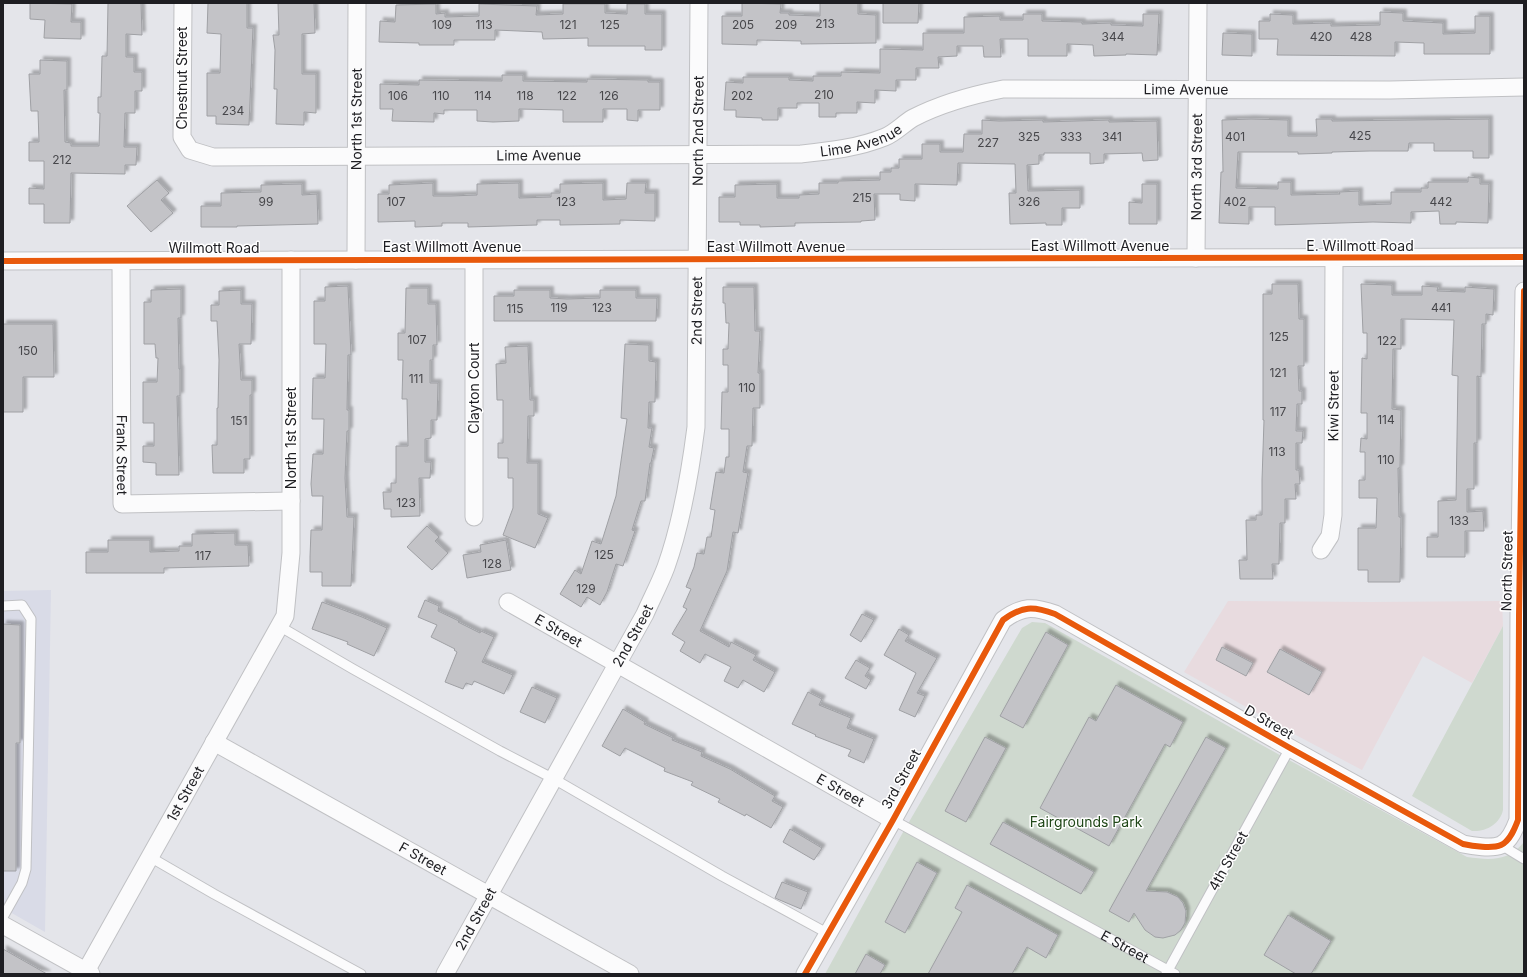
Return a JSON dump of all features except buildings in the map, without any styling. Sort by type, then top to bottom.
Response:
[{"type":"street","name":"Chestnut Street","points":[[183,3],[181,123],[182,137],[190,150]]},
{"type":"street","name":"North 1st Street","points":[[356,260],[357,3]]},
{"type":"street","name":"North 2nd Street","points":[[697,259],[699,3]]},
{"type":"street","name":"North 3rd Street","points":[[1196,258],[1198,3]]},
{"type":"street","name":"Lime Avenue","points":[[190,150],[213,157],[801,154],[843,149],[886,137],[913,119],[942,105],[972,94],[1003,88],[1390,90],[1524,87]]},
{"type":"street","name":"E. Willmott Road","points":[[1196,258],[1524,257]]},
{"type":"street","name":"East Willmott Avenue","points":[[356,260],[1196,258]]},
{"type":"street","name":"Kiwi Street","points":[[1321,550],[1330,536],[1333,515],[1334,258]]},
{"type":"street","name":"Clayton Court","points":[[474,259],[474,517]]},
{"type":"street","name":"2nd Street","points":[[445,974],[618,664],[645,614],[666,567],[688,486],[696,427],[697,259]]},
{"type":"street","name":"North 1st Street","points":[[282,621],[291,554],[291,260]]},
{"type":"street","name":"Willmott Road","points":[[3,261],[356,260]]},
{"type":"street","name":"Frank Street","points":[[121,261],[122,504],[291,501]]},
{"type":"street","name":"North Street","points":[[1501,846],[1515,829],[1518,820],[1524,291]]},
{"type":"street","name":"E Street","points":[[508,602],[893,820]]},
{"type":"street","name":"D Street","points":[[1028,608],[1043,609],[1055,614],[1290,748],[1463,844],[1475,847],[1501,846]]},
{"type":"street","name":"3rd Street","points":[[805,974],[827,933],[893,820],[1003,620],[1014,612],[1028,608]]},
{"type":"street","name":"1st Street","points":[[88,973],[150,856],[282,621]]},
{"type":"street","name":"F Street","points":[[214,742],[630,974]]},
{"type":"street","points":[[3,925],[88,973]]},
{"type":"lane","points":[[3,606],[22,605],[31,619],[26,869],[22,883],[3,917]]},
{"type":"lane","points":[[282,621],[360,673],[500,751],[554,779],[675,849],[827,933]]},
{"type":"lane","name":"4th Street","points":[[1170,973],[1290,748]]},
{"type":"lane","name":"E Street","points":[[893,820],[1170,973]]},
{"type":"lane","points":[[1501,846],[1524,859]]},
{"type":"lane","points":[[150,856],[214,894],[362,974]]},
{"type":"shaded area","points":[[51,590],[45,932],[3,908],[3,591]]},
{"type":"shaded area","points":[[1228,601],[1502,601],[1503,626],[1472,683],[1423,656],[1362,770],[1294,734],[1184,672]]},
{"type":"green space","name":"Fairgrounds Park","points":[[1032,622],[1045,623],[1278,754],[1467,857],[1483,859],[1498,858],[1512,853],[1524,842],[1524,974],[825,974],[902,834],[1022,628]]},
{"type":"green space","points":[[1503,626],[1503,810],[1499,819],[1492,826],[1482,830],[1472,831],[1412,796]]},
{"type":"cycle path","points":[[3,261],[1524,257]]},
{"type":"cycle path","points":[[805,974],[893,820],[1003,620],[1022,610],[1034,609],[1055,614],[1290,748],[1463,844],[1493,847],[1501,845],[1507,841],[1518,820],[1519,616],[1524,291]]}]
